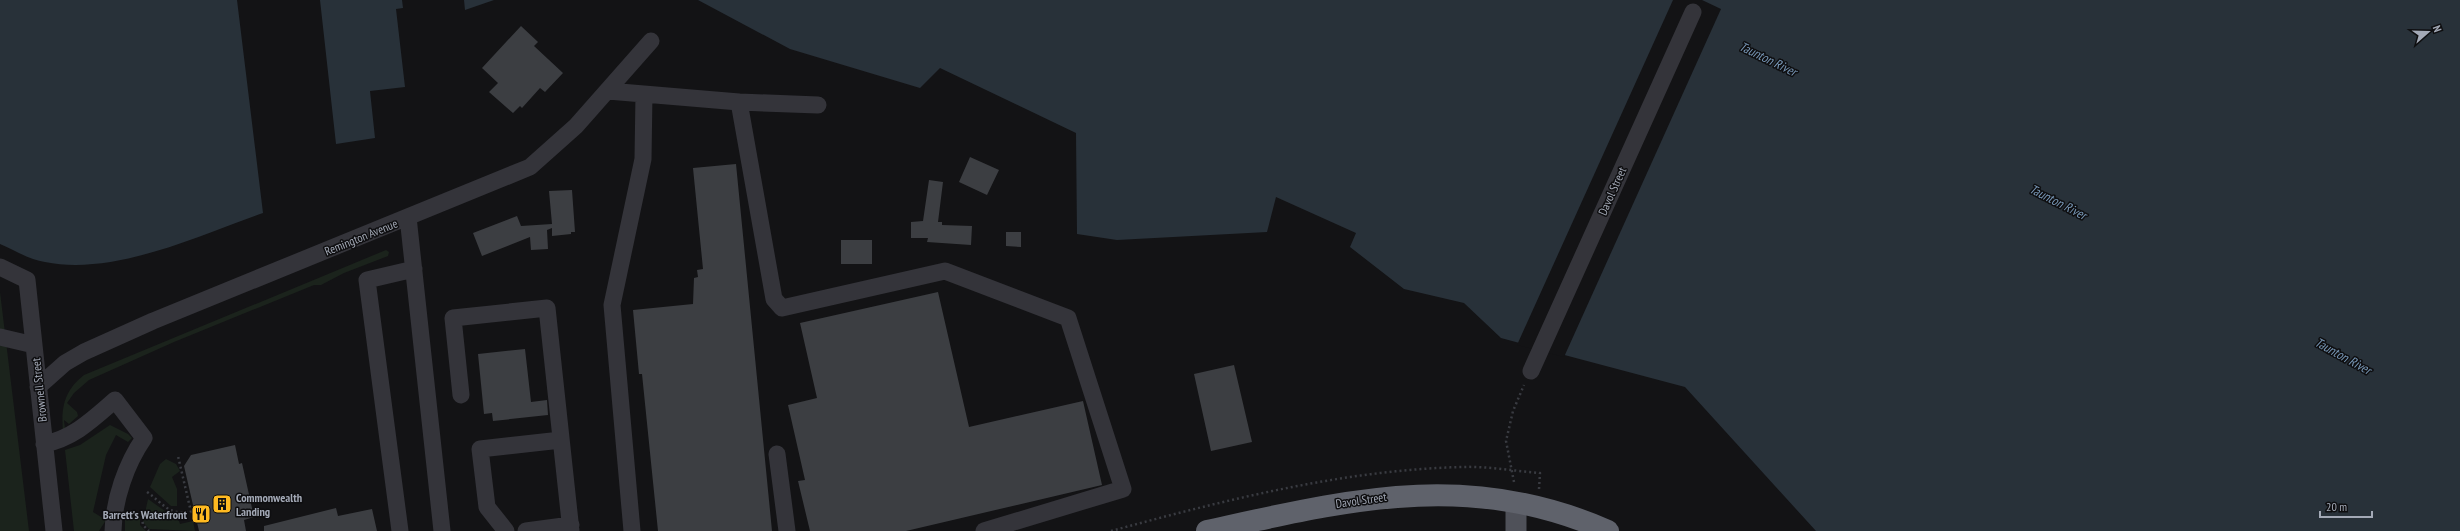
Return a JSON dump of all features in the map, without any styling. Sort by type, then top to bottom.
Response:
[{"type":"highway","name":"Davol Street","points":[[1207,531],[1318,507],[1395,496],[1441,494],[1516,503],[1568,515],[1608,531]]},
{"type":"main road","points":[[1516,503],[1516,531]]},
{"type":"street","name":"Davol Street","points":[[1530,371],[1693,12]]},
{"type":"street","name":"Remington Avenue","points":[[38,387],[65,363],[84,352],[153,321],[530,167],[576,126],[651,41]]},
{"type":"street","points":[[608,91],[739,102],[818,105]]},
{"type":"street","points":[[632,531],[612,305],[643,159],[644,94]]},
{"type":"street","points":[[739,102],[774,299],[782,308],[945,271],[1068,318],[1123,489],[984,531]]},
{"type":"street","points":[[408,218],[442,531]]},
{"type":"street","name":"Brownell Street","points":[[0,267],[28,280],[54,531]]},
{"type":"street","points":[[400,531],[367,280],[414,269]]},
{"type":"street","points":[[460,394],[453,318],[546,308],[571,528],[526,531]]},
{"type":"street","points":[[0,337],[34,345]]},
{"type":"street","points":[[44,444],[60,441],[83,428],[115,400],[144,438],[131,458],[114,517],[113,531]]},
{"type":"street","points":[[506,531],[487,507],[480,449],[561,440]]},
{"type":"street","points":[[777,454],[788,531]]},
{"type":"path","points":[[1516,503],[1506,441],[1513,411],[1530,371]]},
{"type":"path","points":[[147,492],[171,512],[178,514],[191,512],[178,456]]},
{"type":"path","points":[[142,517],[143,525],[149,531]]},
{"type":"shaded area","points":[[386,250],[389,252],[388,256],[344,273],[321,285],[314,285],[174,342],[89,380],[74,393],[67,403],[77,412],[78,416],[69,424],[64,420],[65,429],[63,432],[63,407],[65,400],[72,387],[84,375]]},
{"type":"shaded area","points":[[0,292],[29,531],[0,531]]},
{"type":"shaded area","points":[[110,425],[128,434],[132,438],[128,442],[116,435],[106,455],[93,512],[106,520],[99,531],[74,531],[65,450],[80,445]]},
{"type":"shaded area","points":[[166,459],[176,464],[180,471],[172,477],[177,489],[177,506],[171,506],[150,487],[160,464]]},
{"type":"shaded area","points":[[148,499],[179,521],[180,524],[193,521],[195,531],[149,529],[143,522]]},
{"type":"shaded area","points":[[129,514],[140,517],[140,525],[146,531],[125,531],[125,516]]},
{"type":"water","points":[[0,0],[237,0],[263,213],[156,251],[127,259],[99,263],[72,265],[39,261],[0,244]]},
{"type":"water","points":[[320,0],[402,0],[403,8],[396,9],[405,87],[370,91],[375,138],[336,144]]},
{"type":"water","points":[[464,0],[494,0],[465,10]]},
{"type":"water","name":"Taunton River","points":[[698,0],[2460,0],[2460,531],[1816,531],[1685,387],[1501,338],[1464,303],[1404,289],[1350,247],[1356,233],[1276,197],[1267,232],[1117,240],[1077,234],[1076,133],[940,68],[920,88],[790,49]]},
{"type":"pier","points":[[1673,0],[1702,0],[1721,9],[1564,357],[1517,345]]},
{"type":"building","points":[[521,26],[538,42],[534,46],[563,73],[545,92],[540,88],[522,108],[520,106],[513,113],[489,92],[498,83],[482,68]]},
{"type":"building","points":[[970,157],[999,170],[987,195],[959,182]]},
{"type":"building","points":[[736,164],[772,531],[658,531],[642,374],[639,374],[633,310],[693,304],[694,278],[698,277],[697,270],[703,269],[693,168]]},
{"type":"building","points":[[929,180],[943,182],[938,222],[942,222],[942,225],[972,226],[971,245],[927,242],[928,238],[911,238],[911,222],[923,221]]},
{"type":"building","points":[[572,190],[575,232],[571,232],[571,234],[552,236],[552,228],[547,230],[548,249],[531,250],[530,237],[482,256],[473,233],[517,216],[521,226],[552,224],[549,191]]},
{"type":"building","points":[[1006,232],[1021,232],[1021,247],[1006,246]]},
{"type":"building","points":[[841,240],[872,240],[872,264],[841,264]]},
{"type":"building","points":[[938,292],[969,427],[1083,401],[1102,485],[906,531],[810,531],[798,481],[805,480],[788,405],[817,398],[800,323]]},
{"type":"building","points":[[525,349],[531,402],[547,400],[548,415],[493,421],[492,413],[484,414],[478,354]]},
{"type":"building","points":[[1234,365],[1252,442],[1211,451],[1194,374]]},
{"type":"building","name":"Commonwealth Landing","points":[[235,445],[239,464],[242,463],[254,517],[244,520],[246,531],[199,531],[184,466],[191,455]]},
{"type":"building","points":[[336,508],[338,516],[372,509],[377,531],[264,531],[264,526]]},
{"type":"place","name":"Commonwealth Landing","points":[[222,504]]},
{"type":"place","name":"Barrett's Waterfront","points":[[201,514]]}]
